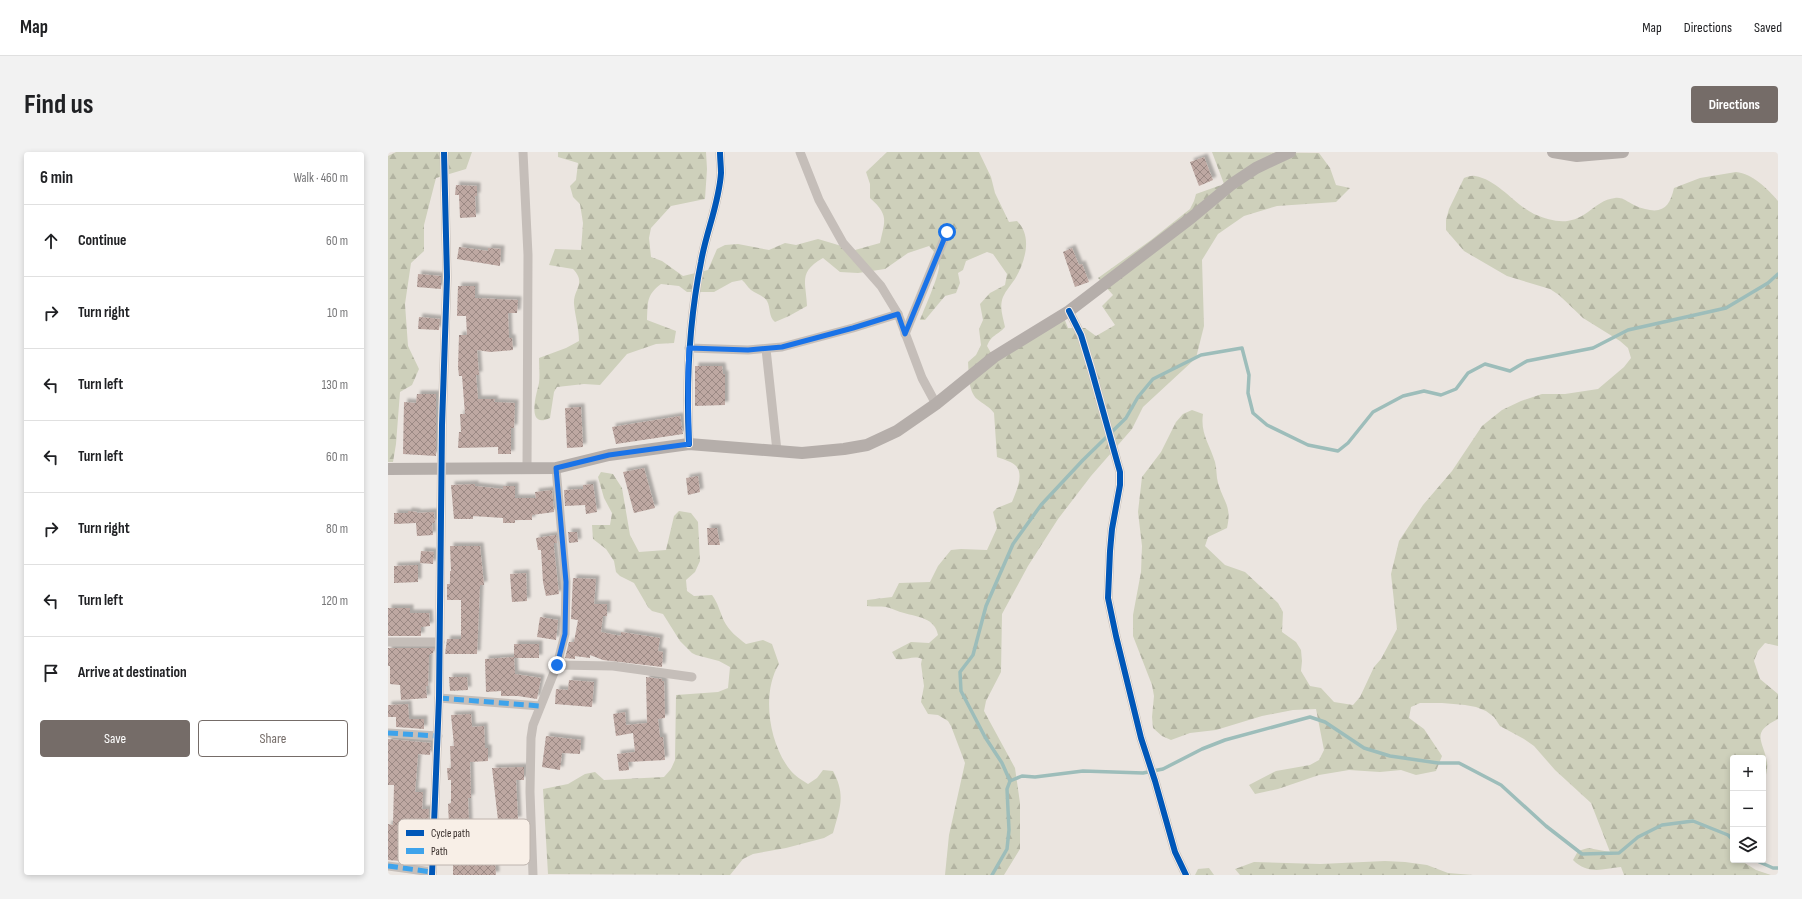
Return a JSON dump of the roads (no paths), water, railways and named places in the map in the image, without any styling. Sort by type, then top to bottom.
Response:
[{"type":"main road","points":[[388,469],[556,468],[609,455],[689,444],[802,453],[844,449],[866,445],[897,430],[936,404],[994,357],[1070,311],[1191,218],[1232,184],[1256,168],[1290,152]]},
{"type":"main road","points":[[1554,152],[1577,156],[1623,152]]},
{"type":"street","points":[[434,819],[439,698],[442,468],[447,276],[444,152]]},
{"type":"street","points":[[523,152],[528,255],[527,469]]},
{"type":"street","points":[[689,444],[689,348],[701,262],[714,214],[721,174],[720,152]]},
{"type":"street","points":[[800,152],[819,200],[835,230],[849,252],[881,286],[898,314],[922,378],[936,404]]},
{"type":"street","points":[[905,334],[947,232]]},
{"type":"street","points":[[1070,311],[1081,335],[1120,472],[1120,485],[1111,543],[1108,598],[1141,738],[1175,852],[1186,875]]},
{"type":"street","points":[[689,348],[748,350],[782,347],[812,340],[898,314]]},
{"type":"street","points":[[766,349],[777,451]]},
{"type":"street","points":[[533,875],[530,792],[531,738],[533,725],[557,665],[565,634],[566,582],[556,468]]},
{"type":"street","points":[[388,642],[440,642]]},
{"type":"street","points":[[557,665],[613,666],[692,677]]},
{"type":"street","points":[[439,698],[540,706]]},
{"type":"street","points":[[388,733],[438,736]]},
{"type":"street","points":[[388,866],[432,874]]},
{"type":"waterway","points":[[992,875],[1007,849],[1009,830],[1007,789],[1010,781],[1002,763],[985,737],[961,691],[960,672],[973,655],[986,606],[1013,544],[1041,505],[1083,460],[1126,418],[1138,397],[1153,379],[1201,355],[1242,348],[1249,375],[1248,393],[1253,413],[1267,425],[1308,445],[1338,451],[1348,443],[1373,412],[1403,396],[1424,391],[1441,395],[1456,389],[1468,373],[1485,364],[1510,371],[1527,361],[1593,348],[1628,330],[1726,308],[1768,283],[1778,274]]},
{"type":"waterway","points":[[1010,781],[1022,776],[1035,777],[1083,771],[1143,773],[1163,769],[1202,749],[1225,740],[1310,717],[1325,722],[1364,748],[1390,756],[1438,763],[1459,763],[1501,785],[1546,826],[1582,854],[1619,853],[1638,837],[1662,825],[1693,821],[1730,837]]},
{"type":"waterway","points":[[1762,863],[1773,868],[1778,868]]}]
